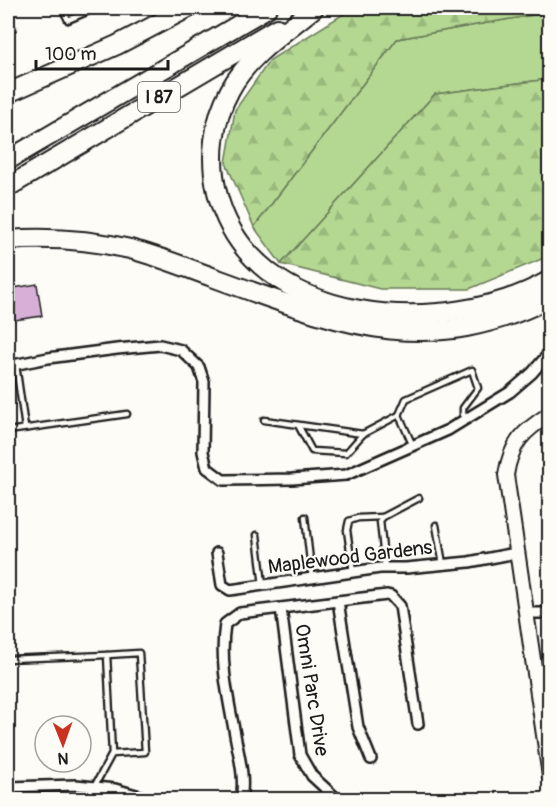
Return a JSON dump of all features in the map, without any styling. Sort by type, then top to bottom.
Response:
[{"type":"highway","points":[[8,93],[117,45],[188,8]]},
{"type":"highway","points":[[226,32],[258,8]]},
{"type":"highway","name":"I 87","points":[[8,160],[267,8]]},
{"type":"highway","points":[[313,8],[246,68],[230,90],[220,115],[214,145],[215,183],[226,219],[249,253],[278,278],[316,297],[354,309],[400,315],[446,314],[476,308],[519,295],[549,280]]},
{"type":"highway","name":"I 87","points":[[8,187],[313,8]]},
{"type":"highway","points":[[8,240],[65,239],[129,249],[325,317],[383,330],[431,331],[471,326],[510,315],[549,298]]},
{"type":"street","points":[[12,365],[88,352],[160,345],[181,350],[199,367],[204,382],[203,452],[207,468],[223,480],[292,479],[346,475],[448,430],[510,392],[532,373],[549,352]]},
{"type":"street","points":[[549,414],[522,434],[513,447],[508,462],[507,489],[525,613],[545,715],[549,776]]},
{"type":"street","name":"Maplewood Gardens","points":[[217,553],[222,585],[230,590],[353,572],[444,564],[516,553]]},
{"type":"street","name":"Omni Parc Drive","points":[[241,800],[243,786],[241,767],[223,671],[225,624],[240,613],[391,596],[400,606],[418,724]]},
{"type":"street","name":"Omni Parc Drive","points":[[338,601],[358,727],[371,759]]},
{"type":"street","name":"Omni Parc Drive","points":[[281,608],[300,755],[312,777],[338,800]]},
{"type":"street","points":[[525,613],[549,613]]},
{"type":"street","points":[[8,787],[76,785],[116,789],[154,800]]},
{"type":"street","points":[[94,787],[96,800]]},
{"type":"lane","points":[[62,8],[68,20],[96,8]]},
{"type":"lane","points":[[12,365],[25,428]]},
{"type":"lane","points":[[298,425],[312,451],[346,453],[363,434],[399,416],[406,399],[472,370],[478,388],[463,408],[463,420]]},
{"type":"lane","points":[[8,431],[127,414]]},
{"type":"lane","points":[[399,416],[413,446]]},
{"type":"lane","points":[[264,420],[363,434]]},
{"type":"lane","points":[[353,572],[347,524],[349,521],[358,518],[383,517],[419,498]]},
{"type":"lane","points":[[383,517],[380,521],[385,568]]},
{"type":"lane","points":[[305,518],[312,578]]},
{"type":"lane","points":[[436,525],[444,564]]},
{"type":"lane","points":[[257,535],[263,585]]},
{"type":"lane","points":[[8,659],[140,653],[145,752],[111,754]]},
{"type":"lane","points":[[94,787],[111,754],[107,655]]},
{"type":"green space","points":[[353,8],[549,8],[550,12],[397,39],[254,227],[226,163],[235,110],[270,60]]},
{"type":"green space","points":[[549,12],[549,79],[435,94],[281,264],[254,227],[397,39]]},
{"type":"green space","points":[[549,79],[549,256],[469,289],[380,289],[281,264],[435,94]]},
{"type":"building","points":[[8,9],[17,30],[8,35]]},
{"type":"building","points":[[37,284],[42,316],[8,321],[8,289]]}]
